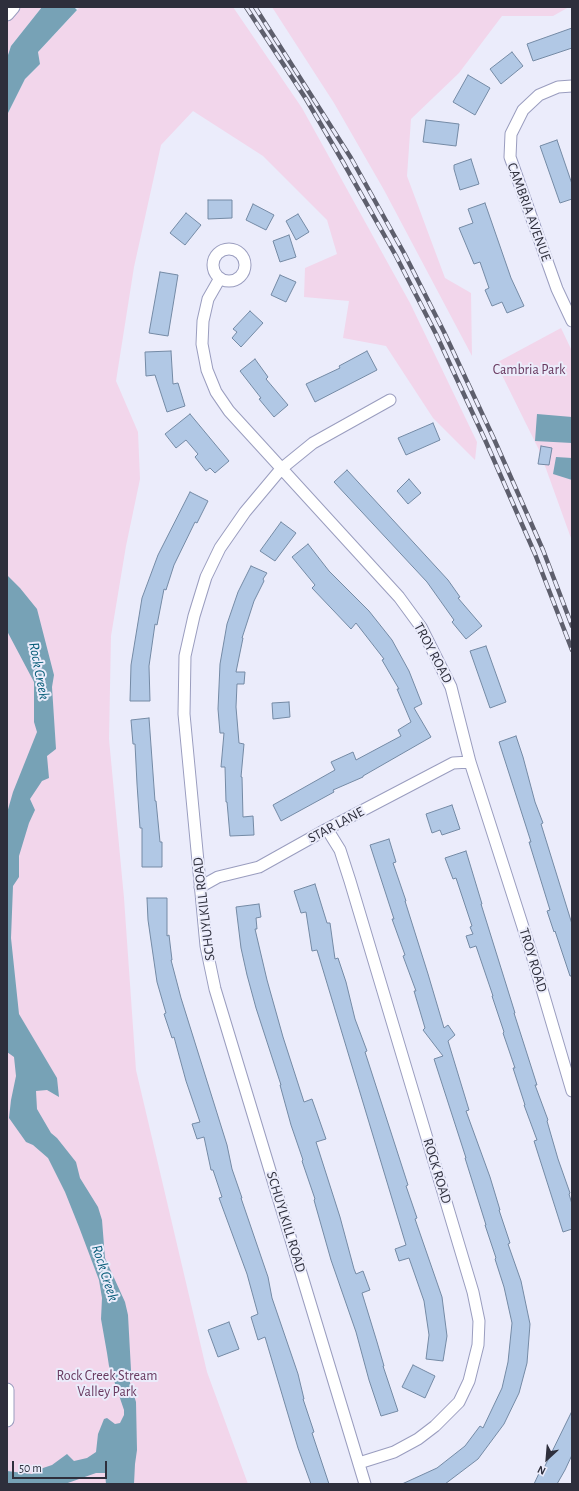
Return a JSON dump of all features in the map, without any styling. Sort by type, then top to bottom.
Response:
[{"type":"street","points":[[7,14],[13,7]]},
{"type":"street","name":"CAMBRIA AVENUE","points":[[572,86],[558,87],[539,95],[531,101],[523,110],[515,124],[510,143],[510,157],[554,282],[569,309],[572,321]]},
{"type":"street","name":"TROY ROAD","points":[[220,278],[208,299],[203,321],[202,344],[207,370],[216,392],[229,411],[399,598],[421,627],[451,687],[470,762],[531,952],[572,1090]]},
{"type":"street","name":"SCHUYLKILL ROAD","points":[[365,1484],[215,989],[206,946],[184,714],[185,656],[194,616],[206,577],[220,548],[245,512],[281,469],[314,442],[390,400]]},
{"type":"street","name":"STAR LANE","points":[[200,887],[218,877],[259,867],[327,829],[453,763],[470,762]]},
{"type":"street","name":"ROCK ROAD","points":[[327,829],[340,850],[350,881],[473,1292],[479,1320],[478,1345],[469,1381],[459,1402],[435,1426],[418,1439],[394,1452],[359,1463]]},
{"type":"street","points":[[7,1390],[7,1420]]},
{"type":"green space","points":[[7,7],[42,7],[11,46],[7,58]]},
{"type":"green space","name":"Rock Creek Stream Valley Park","points":[[80,7],[233,7],[302,108],[410,303],[477,442],[475,460],[433,418],[386,346],[343,338],[349,301],[304,297],[305,268],[337,254],[327,220],[263,156],[193,111],[161,145],[134,267],[116,381],[138,432],[140,479],[126,546],[111,636],[109,739],[124,898],[136,1070],[207,1372],[248,1484],[7,1484],[7,115],[25,79],[40,64],[38,52]]},
{"type":"green space","points":[[272,7],[569,7],[553,16],[502,16],[459,73],[411,119],[407,176],[445,278],[471,293],[472,356],[384,190],[334,103]]},
{"type":"green space","name":"Cambria Park","points":[[561,328],[572,351],[572,541],[540,452],[496,363]]},
{"type":"water","points":[[42,7],[74,7],[77,10],[38,52],[40,64],[25,79],[7,115],[7,58],[11,46]]},
{"type":"water","points":[[537,414],[572,417],[572,443],[535,441]]},
{"type":"water","points":[[556,457],[572,458],[572,480],[553,474]]},
{"type":"water","name":"Rock Creek","points":[[7,575],[37,609],[54,675],[52,687],[56,749],[47,756],[49,778],[42,781],[30,799],[35,810],[29,823],[19,856],[19,877],[13,886],[11,938],[19,1014],[57,1078],[59,1097],[47,1090],[36,1091],[37,1109],[51,1133],[57,1138],[76,1162],[80,1178],[98,1207],[102,1220],[105,1258],[125,1302],[128,1315],[131,1370],[129,1379],[136,1402],[137,1450],[134,1484],[106,1484],[105,1473],[96,1473],[65,1484],[7,1484],[7,1471],[32,1474],[40,1469],[52,1465],[67,1454],[74,1461],[87,1458],[96,1452],[98,1434],[104,1419],[107,1418],[115,1424],[120,1423],[124,1415],[124,1410],[109,1366],[101,1319],[102,1298],[99,1280],[79,1227],[65,1192],[48,1158],[33,1145],[26,1142],[9,1118],[16,1076],[14,1057],[7,1052],[7,813],[13,792],[37,732],[34,722],[34,682],[7,631]]},
{"type":"building","points":[[572,28],[572,48],[533,61],[527,44]]},
{"type":"building","points":[[512,52],[523,66],[501,84],[490,69]]},
{"type":"building","points":[[468,75],[490,88],[475,115],[453,102]]},
{"type":"building","points":[[426,120],[459,124],[456,146],[423,142]]},
{"type":"building","points":[[557,140],[572,184],[572,199],[560,203],[540,146]]},
{"type":"building","points":[[471,159],[479,184],[460,190],[454,165]]},
{"type":"building","points":[[208,200],[232,200],[232,218],[208,219]]},
{"type":"building","points":[[485,203],[511,278],[524,306],[507,313],[502,302],[492,306],[485,290],[489,288],[480,262],[474,264],[459,228],[473,223],[468,209]]},
{"type":"building","points":[[253,204],[274,215],[266,230],[246,220]]},
{"type":"building","points":[[186,213],[201,225],[185,245],[170,233]]},
{"type":"building","points":[[298,214],[309,232],[296,240],[286,221]]},
{"type":"building","points":[[289,235],[296,257],[280,262],[273,241]]},
{"type":"building","points":[[160,272],[178,275],[168,336],[149,333]]},
{"type":"building","points":[[280,275],[296,282],[286,302],[271,295]]},
{"type":"building","points":[[250,311],[263,323],[241,347],[232,338],[237,332],[233,329]]},
{"type":"building","points":[[171,351],[173,384],[178,383],[185,406],[167,412],[155,375],[146,376],[145,352]]},
{"type":"building","points":[[367,351],[377,370],[315,402],[306,384],[340,368],[339,366]]},
{"type":"building","points":[[255,359],[268,377],[266,379],[288,405],[274,417],[259,399],[261,398],[240,371]]},
{"type":"building","points":[[190,414],[229,461],[215,473],[210,468],[206,471],[195,457],[198,454],[186,440],[176,448],[165,434]]},
{"type":"building","points":[[433,423],[440,440],[406,455],[398,438]]},
{"type":"building","points":[[541,446],[552,448],[549,465],[538,464]]},
{"type":"building","points":[[347,470],[448,580],[460,597],[458,598],[482,626],[466,639],[452,622],[454,620],[427,582],[334,482]]},
{"type":"building","points":[[409,479],[421,493],[408,504],[397,491]]},
{"type":"building","points":[[190,492],[208,501],[197,523],[195,522],[174,565],[166,590],[164,589],[157,625],[155,624],[149,666],[150,701],[130,701],[131,665],[142,598],[158,555]]},
{"type":"building","points":[[281,522],[296,533],[275,561],[260,551]]},
{"type":"building","points":[[308,544],[329,571],[369,611],[392,640],[409,671],[422,704],[414,708],[431,737],[363,777],[333,790],[334,792],[281,821],[273,805],[335,770],[331,762],[353,752],[356,760],[401,736],[398,730],[411,722],[397,689],[399,689],[382,660],[384,659],[356,623],[351,629],[312,588],[315,585],[292,557]]},
{"type":"building","points":[[251,566],[267,573],[254,601],[242,638],[236,672],[245,672],[244,684],[237,684],[236,707],[239,743],[244,744],[241,777],[243,817],[253,816],[254,835],[230,836],[226,802],[225,767],[221,767],[224,733],[220,733],[218,709],[220,664],[227,624],[238,592]]},
{"type":"building","points":[[486,646],[506,702],[490,708],[470,651]]},
{"type":"building","points":[[289,702],[290,717],[273,719],[272,703]]},
{"type":"building","points":[[149,718],[155,801],[160,842],[162,842],[162,867],[142,867],[142,828],[140,828],[135,744],[133,744],[131,720]]},
{"type":"building","points":[[516,736],[572,924],[572,976],[570,976],[547,911],[550,910],[529,842],[531,842],[499,742]]},
{"type":"building","points":[[452,805],[460,829],[442,835],[440,830],[432,833],[426,814]]},
{"type":"building","points":[[389,839],[396,862],[393,863],[444,1028],[448,1025],[455,1035],[448,1041],[469,1110],[466,1111],[490,1177],[510,1243],[508,1244],[521,1281],[530,1324],[527,1363],[519,1393],[504,1424],[478,1459],[445,1484],[402,1484],[437,1468],[465,1446],[480,1426],[483,1428],[502,1388],[508,1362],[512,1323],[504,1287],[495,1259],[496,1258],[434,1059],[443,1056],[423,1030],[425,1028],[414,991],[416,991],[403,956],[405,955],[392,919],[394,919],[370,845]]},
{"type":"building","points":[[466,851],[537,1085],[535,1085],[548,1120],[547,1121],[558,1159],[570,1193],[572,1204],[572,1229],[563,1232],[534,1141],[537,1140],[524,1105],[513,1068],[515,1068],[503,1033],[504,1032],[493,996],[476,946],[470,948],[466,936],[473,934],[470,927],[472,926],[456,878],[453,879],[445,858]]},
{"type":"building","points":[[315,884],[327,923],[330,923],[335,959],[338,958],[346,982],[355,1019],[367,1051],[365,1052],[408,1185],[406,1186],[417,1218],[415,1219],[442,1297],[447,1336],[443,1361],[426,1359],[429,1335],[424,1301],[409,1258],[399,1261],[395,1249],[406,1245],[317,950],[312,951],[306,912],[301,913],[294,891]]},
{"type":"building","points":[[147,898],[167,898],[167,936],[169,935],[171,960],[181,998],[227,1145],[232,1169],[241,1198],[268,1277],[272,1298],[298,1374],[303,1399],[314,1432],[312,1433],[329,1484],[311,1484],[298,1448],[265,1337],[258,1340],[251,1317],[258,1314],[247,1274],[219,1198],[222,1197],[213,1170],[211,1170],[204,1137],[197,1139],[192,1124],[200,1122],[186,1081],[174,1037],[172,1038],[164,1014],[166,1013],[157,982],[148,920]]},
{"type":"building","points":[[259,904],[261,917],[256,918],[257,929],[255,929],[283,1037],[304,1102],[312,1099],[326,1139],[316,1142],[340,1217],[354,1269],[356,1274],[363,1271],[370,1290],[362,1293],[383,1366],[398,1411],[381,1416],[369,1380],[356,1332],[331,1260],[314,1200],[315,1199],[291,1125],[281,1085],[247,975],[241,948],[236,907]]},
{"type":"building","points":[[229,1322],[239,1349],[218,1357],[208,1330]]},
{"type":"building","points":[[413,1365],[435,1376],[425,1398],[402,1387]]},
{"type":"building","points":[[572,1411],[572,1455],[565,1470],[557,1484],[534,1484],[541,1469],[543,1470]]},
{"type":"railway","points":[[246,7],[306,99],[343,162],[396,256],[436,334],[486,442],[535,554],[572,650]]},
{"type":"railway","points":[[255,7],[351,158],[404,253],[444,332],[494,439],[543,550],[572,626]]}]
